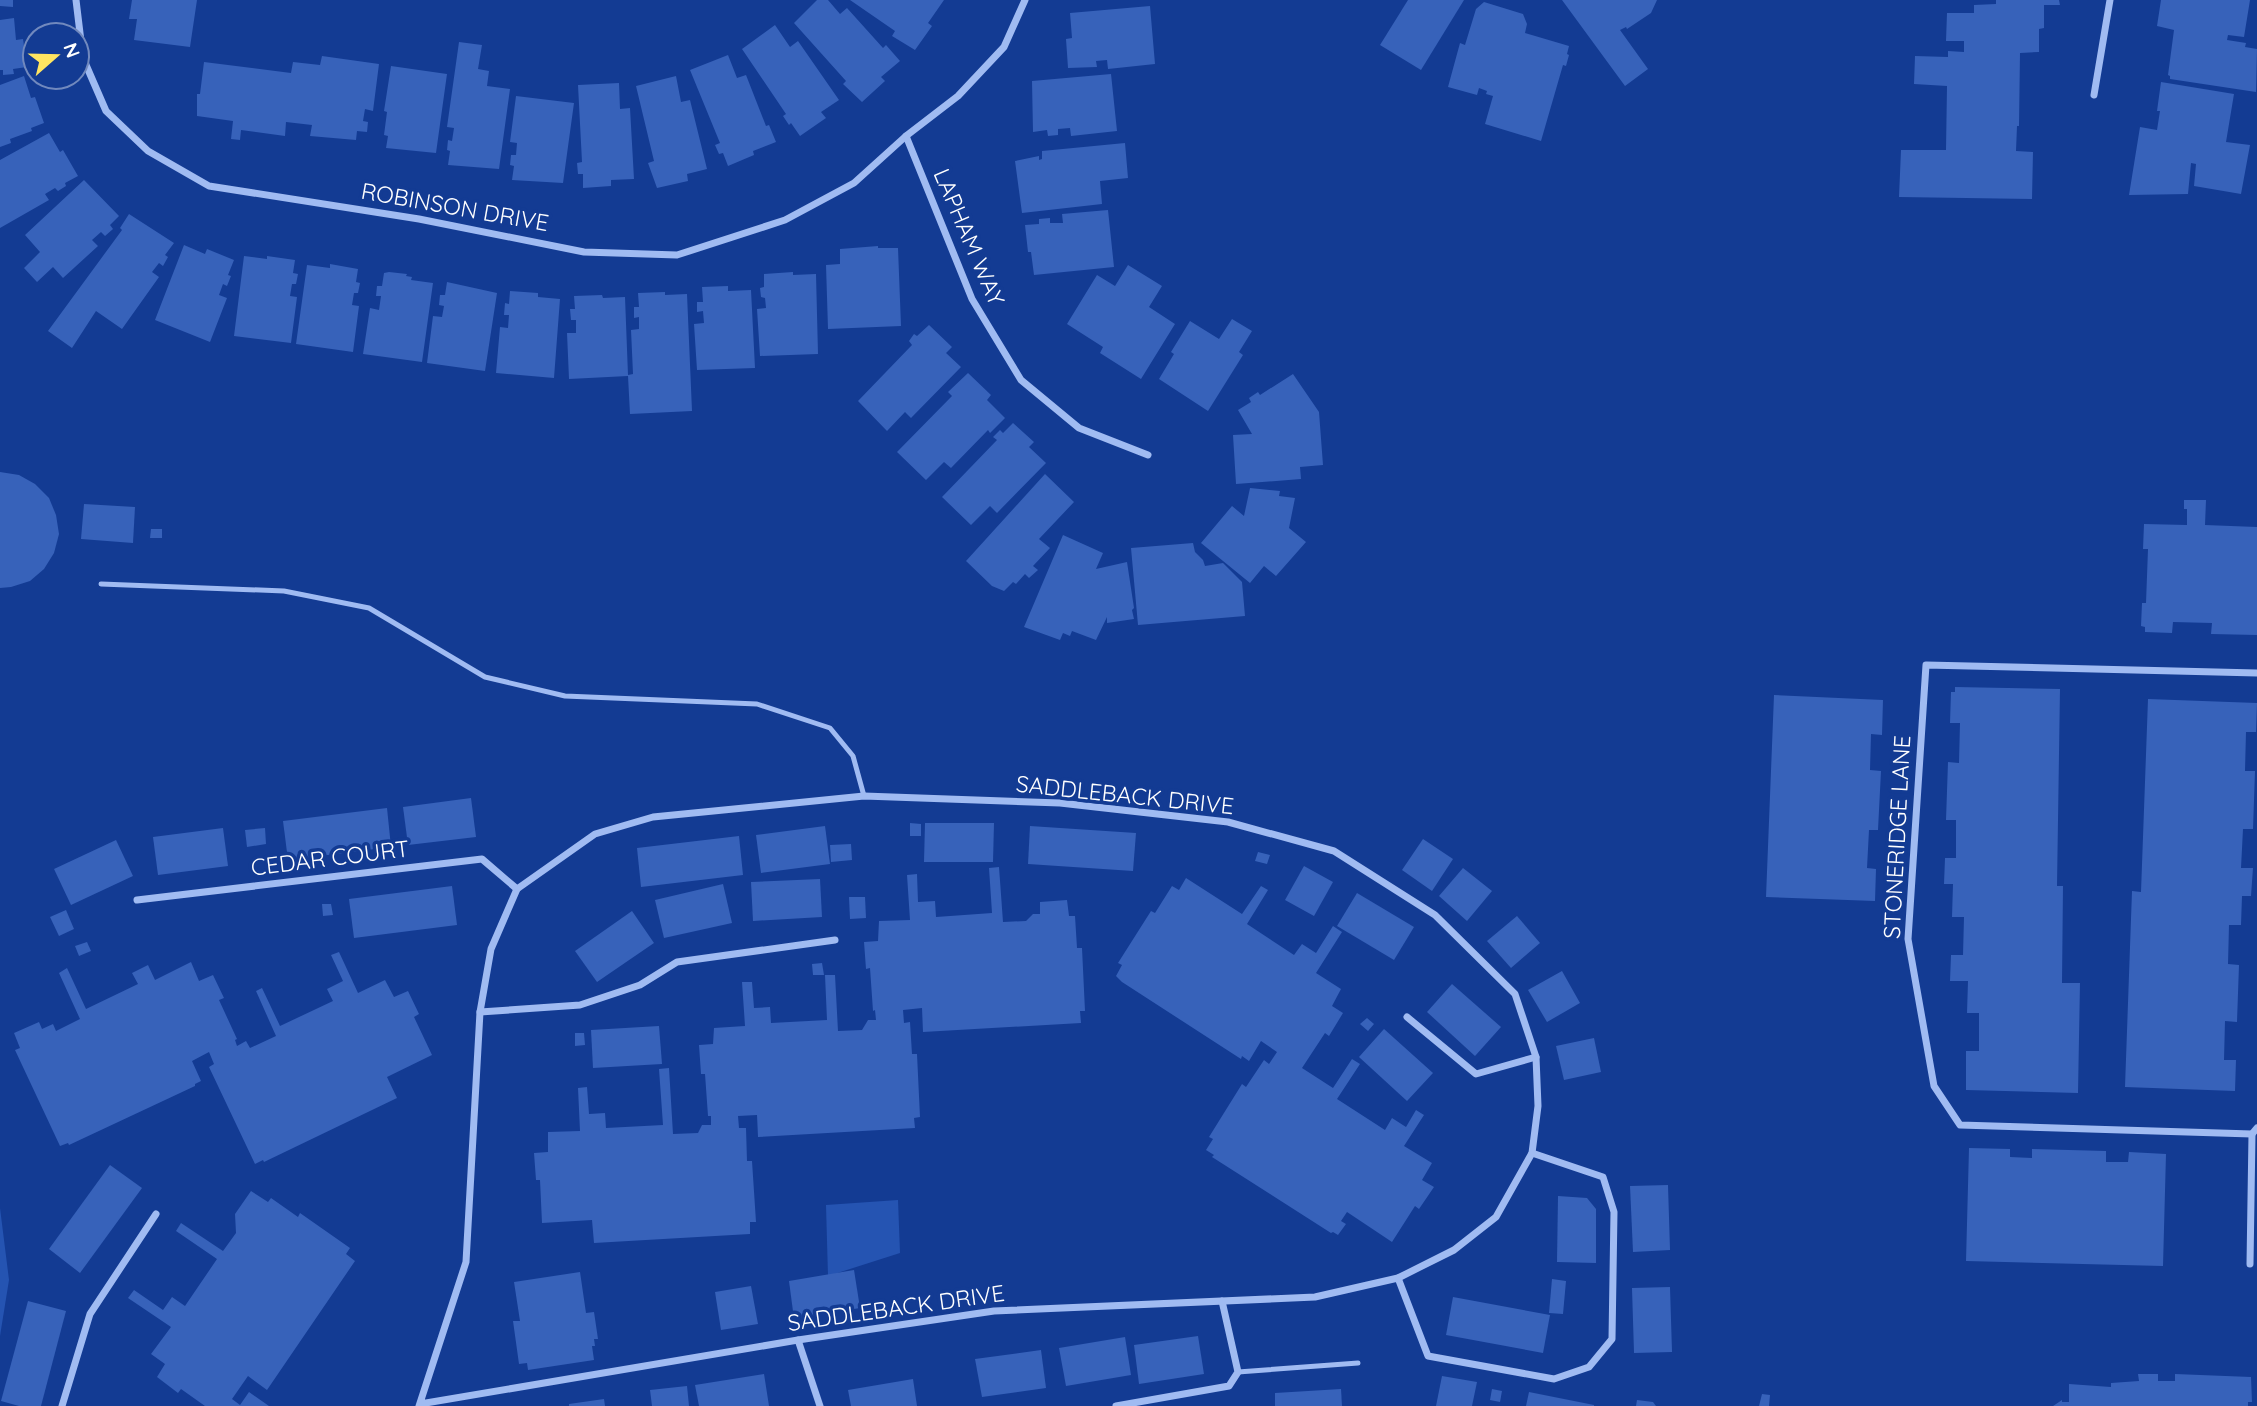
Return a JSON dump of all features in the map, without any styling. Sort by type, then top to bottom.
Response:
[{"type":"street","name":"ROBINSON DRIVE","points":[[76,0],[83,58],[106,111],[148,151],[209,186],[419,219],[584,252],[677,255],[785,220],[854,183],[906,136]]},
{"type":"street","points":[[906,136],[958,96],[1004,47],[1025,0]]},
{"type":"street","points":[[2094,95],[2110,0]]},
{"type":"street","name":"LAPHAM WAY","points":[[906,136],[972,299],[1021,380],[1079,428],[1148,455]]},
{"type":"street","name":"STONERIDGE LANE","points":[[2250,1264],[2254,1131],[1960,1125],[1934,1086],[1908,939],[1926,665],[2257,673]]},
{"type":"street","name":"SADDLEBACK DRIVE","points":[[864,796],[1060,803],[1228,822],[1334,851],[1435,915],[1515,995],[1536,1057],[1538,1106],[1532,1153],[1496,1217],[1454,1250],[1398,1278],[1315,1297],[995,1311],[798,1340],[419,1405],[466,1262],[480,1012],[491,949],[517,889],[595,834],[653,817],[864,796]]},
{"type":"street","name":"CEDAR COURT","points":[[137,900],[482,859],[517,889]]},
{"type":"street","points":[[480,1012],[580,1005],[640,985],[677,962],[835,940]]},
{"type":"street","points":[[1407,1017],[1476,1074],[1536,1057]]},
{"type":"street","points":[[1398,1278],[1428,1356],[1554,1379],[1589,1367],[1612,1339],[1614,1212],[1603,1177],[1532,1153]]},
{"type":"street","points":[[62,1406],[90,1314],[156,1214]]},
{"type":"street","points":[[1116,1406],[1229,1386],[1238,1372],[1222,1301]]},
{"type":"street","points":[[798,1340],[820,1406]]},
{"type":"lane","points":[[101,584],[284,591],[369,608],[485,677],[565,696],[757,704],[830,728],[853,756],[864,796]]},
{"type":"lane","points":[[1238,1372],[1358,1363]]},
{"type":"shaded area","points":[[898,1200],[900,1253],[828,1276],[826,1205]]},
{"type":"shaded area","points":[[0,1208],[9,1280],[0,1336]]},
{"type":"building","points":[[0,0],[13,0],[13,7],[0,6]]},
{"type":"building","points":[[132,0],[197,0],[190,47],[134,40],[137,19],[129,19]]},
{"type":"building","points":[[817,0],[828,0],[840,14],[847,8],[883,48],[886,45],[900,61],[881,77],[885,81],[862,102],[843,84],[846,81],[794,23]]},
{"type":"building","points":[[850,0],[944,0],[928,23],[932,26],[915,50],[892,36],[895,31]]},
{"type":"building","points":[[1408,0],[1464,0],[1421,70],[1380,45]]},
{"type":"building","points":[[1562,0],[1657,0],[1651,13],[1627,29],[1626,27],[1620,30],[1648,69],[1625,86]]},
{"type":"building","points":[[1996,0],[2059,0],[2060,5],[2044,5],[2044,28],[2039,29],[2039,52],[2020,53],[2016,151],[2033,152],[2032,199],[1899,197],[1901,150],[1946,150],[1947,86],[1914,84],[1915,56],[1948,57],[1948,51],[1964,52],[1964,41],[1946,41],[1947,13],[1974,13],[1974,5],[1996,4]]},
{"type":"building","points":[[2161,0],[2250,0],[2244,37],[2228,35],[2227,40],[2246,43],[2245,47],[2257,49],[2256,92],[2170,79],[2168,75],[2174,30],[2157,26]]},
{"type":"building","points":[[1484,2],[1523,14],[1527,24],[1525,33],[1569,46],[1566,66],[1563,65],[1541,141],[1485,124],[1493,96],[1486,94],[1487,91],[1479,88],[1477,95],[1448,87],[1460,43],[1465,45],[1476,9]]},
{"type":"building","points":[[1150,6],[1155,64],[1108,69],[1107,60],[1096,61],[1097,67],[1068,68],[1066,39],[1072,38],[1070,13]]},
{"type":"building","points":[[14,18],[16,40],[21,39],[21,68],[13,69],[14,74],[3,75],[3,70],[0,70],[0,20]]},
{"type":"building","points":[[775,25],[790,47],[798,41],[839,100],[821,112],[826,118],[800,136],[783,116],[786,114],[742,49]]},
{"type":"building","points":[[459,42],[482,45],[478,69],[489,71],[487,86],[510,89],[499,169],[448,165],[448,140],[452,141],[454,128],[447,127]]},
{"type":"building","points":[[728,55],[737,78],[746,75],[766,126],[769,125],[776,142],[753,151],[754,155],[728,166],[723,153],[719,154],[715,145],[720,143],[690,70]]},
{"type":"building","points":[[322,56],[379,64],[373,111],[365,109],[363,121],[368,122],[367,132],[357,131],[356,140],[310,136],[312,125],[286,122],[285,136],[241,130],[240,140],[231,139],[233,121],[197,116],[197,94],[200,94],[204,62],[291,73],[293,62],[320,65]]},
{"type":"building","points":[[391,66],[447,74],[436,153],[386,148],[388,136],[384,135],[387,112],[384,111]]},
{"type":"building","points":[[1111,74],[1117,131],[1071,136],[1070,128],[1058,129],[1058,135],[1048,136],[1047,130],[1033,132],[1032,81]]},
{"type":"building","points":[[676,76],[681,102],[690,100],[707,169],[687,174],[688,181],[657,188],[648,163],[654,161],[636,86]]},
{"type":"building","points":[[21,77],[21,91],[29,91],[31,98],[35,97],[44,123],[31,128],[32,131],[10,139],[11,143],[0,147],[0,85]]},
{"type":"building","points":[[2161,82],[2234,94],[2226,142],[2250,145],[2241,194],[2194,186],[2196,164],[2191,163],[2188,194],[2129,195],[2140,127],[2157,130]]},
{"type":"building","points":[[619,83],[620,109],[630,108],[634,179],[611,180],[611,186],[583,188],[583,174],[578,174],[577,163],[582,162],[578,85]]},
{"type":"building","points":[[516,96],[574,103],[563,183],[512,180],[514,166],[510,165],[511,155],[516,155],[517,143],[510,142]]},
{"type":"building","points":[[49,133],[60,152],[63,150],[78,176],[65,183],[66,186],[58,191],[55,188],[45,194],[49,200],[0,228],[0,160]]},
{"type":"building","points":[[1125,143],[1128,178],[1100,181],[1102,204],[1022,213],[1015,161],[1039,156],[1039,160],[1042,159],[1042,151]]},
{"type":"building","points":[[84,180],[119,216],[110,225],[113,229],[105,236],[101,232],[92,240],[98,246],[63,278],[53,267],[37,282],[24,268],[40,252],[25,235]]},
{"type":"building","points":[[1108,210],[1114,267],[1034,275],[1025,225],[1039,224],[1039,219],[1050,218],[1050,223],[1063,223],[1062,214]]},
{"type":"building","points":[[129,214],[174,243],[165,255],[168,257],[163,266],[159,263],[152,272],[159,277],[122,329],[96,311],[72,348],[48,331],[122,230],[120,228]]},
{"type":"building","points":[[184,245],[205,254],[207,249],[234,260],[227,286],[223,284],[219,295],[227,298],[210,342],[155,320]]},
{"type":"building","points":[[878,246],[898,248],[901,326],[828,329],[826,265],[840,264],[840,249]]},
{"type":"building","points":[[244,256],[295,260],[293,273],[298,274],[296,284],[292,284],[290,296],[297,297],[291,343],[234,336]]},
{"type":"building","points":[[330,264],[358,269],[356,282],[360,283],[358,293],[354,293],[352,305],[359,306],[353,352],[296,344],[307,265],[330,268]]},
{"type":"building","points":[[1128,265],[1162,286],[1149,307],[1175,324],[1141,379],[1100,353],[1103,347],[1067,324],[1097,275],[1115,286]]},
{"type":"building","points":[[793,272],[793,275],[816,274],[818,354],[760,356],[757,309],[766,308],[760,288],[764,287],[764,274]]},
{"type":"building","points":[[384,273],[407,274],[406,276],[412,277],[411,280],[433,283],[422,362],[363,354],[370,308],[379,310],[381,296],[376,296],[377,286],[382,286]]},
{"type":"building","points":[[447,282],[497,293],[485,371],[427,363],[433,316],[442,317],[444,306],[439,305],[440,295],[445,295]]},
{"type":"building","points":[[728,286],[728,291],[751,290],[755,368],[697,370],[694,324],[704,323],[703,311],[697,312],[697,302],[703,302],[702,287]]},
{"type":"building","points":[[510,291],[538,293],[538,297],[560,299],[554,378],[496,373],[500,327],[508,328],[509,315],[504,315],[505,303],[509,304]]},
{"type":"building","points":[[665,292],[665,295],[687,294],[692,411],[630,414],[628,376],[569,379],[567,333],[576,333],[576,320],[571,320],[570,309],[575,309],[574,296],[625,297],[628,375],[633,374],[631,330],[639,329],[639,317],[634,318],[634,307],[639,307],[638,293]]},
{"type":"building","points":[[1232,319],[1252,331],[1239,352],[1243,355],[1208,411],[1159,379],[1174,354],[1171,352],[1190,321],[1219,339]]},
{"type":"building","points":[[929,325],[952,347],[946,353],[961,367],[911,418],[905,412],[887,431],[858,401],[912,345],[909,341],[914,334],[917,336]]},
{"type":"building","points":[[968,373],[991,395],[987,400],[1005,418],[990,433],[988,430],[951,468],[944,462],[926,480],[897,452],[952,396],[948,392]]},
{"type":"building","points":[[1293,374],[1319,412],[1323,465],[1300,467],[1301,479],[1236,484],[1233,435],[1252,434],[1238,410],[1251,402],[1249,398],[1258,392],[1260,395]]},
{"type":"building","points":[[1013,423],[1034,442],[1029,447],[1046,463],[997,513],[990,506],[971,525],[942,497],[997,440],[993,437],[1000,430],[1003,433]]},
{"type":"building","points":[[0,472],[19,475],[35,484],[49,498],[56,515],[59,534],[54,553],[44,569],[30,581],[0,588]]},
{"type":"building","points":[[1045,474],[1074,502],[1039,539],[1050,548],[1033,566],[1038,570],[1029,578],[1025,574],[1016,584],[1013,582],[1004,591],[992,586],[966,561]]},
{"type":"building","points":[[1250,488],[1280,491],[1279,496],[1295,498],[1289,528],[1306,542],[1276,576],[1264,566],[1250,583],[1201,543],[1232,506],[1244,516]]},
{"type":"building","points":[[2184,500],[2206,500],[2205,525],[2257,527],[2257,635],[2211,634],[2212,623],[2173,622],[2172,633],[2145,632],[2145,627],[2141,626],[2142,603],[2146,603],[2148,549],[2143,549],[2144,524],[2187,525]]},
{"type":"building","points":[[84,504],[135,507],[133,543],[81,539]]},
{"type":"building","points":[[151,529],[162,529],[162,538],[150,538]]},
{"type":"building","points":[[1063,535],[1103,553],[1096,569],[1127,562],[1134,619],[1107,623],[1107,617],[1096,640],[1072,631],[1070,636],[1063,633],[1060,640],[1024,627]]},
{"type":"building","points":[[1193,543],[1195,552],[1205,566],[1223,563],[1242,582],[1245,616],[1138,625],[1131,548]]},
{"type":"building","points":[[1955,687],[2060,689],[2057,886],[2063,886],[2062,983],[2080,983],[2078,1093],[1966,1090],[1966,1051],[1979,1051],[1979,1013],[1967,1013],[1968,981],[1950,981],[1951,955],[1963,955],[1964,917],[1952,917],[1953,884],[1944,884],[1945,858],[1956,858],[1956,820],[1946,820],[1948,762],[1959,763],[1960,723],[1950,723],[1951,692],[1955,692]]},
{"type":"building","points":[[1774,695],[1883,700],[1882,735],[1871,734],[1870,770],[1881,771],[1878,830],[1869,830],[1867,868],[1876,869],[1875,901],[1766,897]]},
{"type":"building","points":[[2148,699],[2257,703],[2256,732],[2246,732],[2245,771],[2255,771],[2253,829],[2243,829],[2241,868],[2253,868],[2251,896],[2242,896],[2241,925],[2229,925],[2228,964],[2239,965],[2237,1022],[2225,1021],[2224,1060],[2236,1060],[2235,1091],[2125,1087],[2132,891],[2141,892]]},
{"type":"building","points":[[471,798],[476,837],[408,845],[403,807]]},
{"type":"building","points":[[387,808],[391,847],[288,860],[283,821]]},
{"type":"building","points":[[910,823],[921,824],[921,836],[910,836]]},
{"type":"building","points":[[925,823],[994,823],[993,862],[924,862]]},
{"type":"building","points":[[825,826],[830,864],[761,873],[756,835]]},
{"type":"building","points":[[1030,826],[1136,833],[1133,871],[1028,864]]},
{"type":"building","points":[[223,828],[228,866],[158,875],[153,837]]},
{"type":"building","points":[[265,828],[266,844],[247,847],[245,830]]},
{"type":"building","points":[[739,836],[743,875],[641,887],[637,848]]},
{"type":"building","points":[[1423,839],[1453,859],[1432,891],[1402,870]]},
{"type":"building","points":[[116,840],[133,876],[71,905],[54,869]]},
{"type":"building","points":[[851,844],[852,860],[831,862],[830,845]]},
{"type":"building","points":[[1258,852],[1270,855],[1267,864],[1255,861]]},
{"type":"building","points":[[1304,866],[1333,882],[1314,916],[1285,900]]},
{"type":"building","points":[[999,867],[1003,922],[1026,921],[1033,914],[1040,914],[1040,902],[1067,900],[1069,916],[1075,916],[1077,948],[1082,948],[1085,1011],[1080,1011],[1081,1023],[923,1032],[922,1008],[903,1010],[904,1023],[910,1022],[912,1054],[917,1054],[920,1117],[914,1118],[915,1128],[758,1137],[757,1115],[738,1116],[739,1128],[746,1128],[747,1161],[752,1161],[756,1222],[750,1222],[750,1234],[594,1243],[592,1220],[542,1223],[540,1180],[536,1180],[534,1153],[548,1152],[548,1132],[580,1131],[578,1088],[587,1087],[589,1114],[605,1113],[606,1128],[663,1125],[659,1069],[669,1068],[673,1134],[698,1133],[702,1125],[711,1125],[705,1074],[701,1074],[699,1045],[713,1044],[714,1028],[745,1026],[742,982],[752,982],[754,1008],[770,1007],[771,1023],[827,1020],[825,975],[835,975],[838,1031],[862,1030],[868,1020],[876,1020],[870,968],[866,969],[864,942],[878,941],[879,921],[910,920],[907,875],[917,874],[918,902],[935,901],[936,917],[992,913],[989,868]]},
{"type":"building","points":[[1463,868],[1492,891],[1467,921],[1439,896]]},
{"type":"building","points":[[1186,878],[1242,914],[1261,886],[1268,890],[1247,924],[1294,955],[1302,944],[1316,953],[1333,926],[1342,932],[1316,973],[1341,989],[1332,1006],[1343,1013],[1329,1036],[1325,1033],[1302,1068],[1333,1088],[1352,1059],[1360,1064],[1337,1099],[1385,1130],[1392,1118],[1406,1127],[1416,1110],[1424,1115],[1404,1146],[1432,1163],[1422,1180],[1434,1187],[1419,1209],[1415,1206],[1392,1242],[1347,1212],[1341,1221],[1346,1224],[1338,1235],[1331,1233],[1212,1157],[1214,1155],[1206,1150],[1213,1139],[1209,1137],[1242,1084],[1246,1087],[1264,1060],[1269,1064],[1277,1052],[1261,1041],[1249,1061],[1242,1056],[1241,1059],[1116,976],[1122,965],[1118,963],[1151,911],[1155,913],[1172,886],[1179,890]]},
{"type":"building","points":[[820,879],[822,917],[753,921],[751,882]]},
{"type":"building","points":[[723,884],[732,923],[664,938],[655,900]]},
{"type":"building","points":[[452,886],[457,925],[354,938],[349,899]]},
{"type":"building","points":[[1357,893],[1414,927],[1394,960],[1337,926]]},
{"type":"building","points":[[849,897],[865,897],[866,918],[850,919]]},
{"type":"building","points":[[322,904],[331,904],[333,915],[323,916]]},
{"type":"building","points":[[66,910],[74,929],[59,936],[50,917]]},
{"type":"building","points":[[632,911],[654,943],[597,982],[575,951]]},
{"type":"building","points":[[1517,916],[1540,943],[1511,968],[1487,941]]},
{"type":"building","points":[[87,942],[91,951],[79,956],[75,946]]},
{"type":"building","points":[[339,952],[358,993],[385,980],[394,997],[408,991],[419,1014],[414,1017],[432,1055],[387,1077],[397,1098],[255,1164],[209,1067],[214,1064],[209,1052],[192,1061],[201,1081],[195,1086],[69,1145],[60,1146],[15,1050],[20,1048],[14,1033],[39,1022],[42,1029],[53,1024],[56,1031],[80,1019],[59,973],[67,968],[86,1009],[138,984],[132,973],[148,965],[155,980],[191,962],[199,981],[213,975],[224,998],[219,1000],[237,1039],[237,1046],[246,1041],[250,1048],[276,1036],[256,991],[262,988],[280,1026],[333,1001],[327,989],[343,981],[331,955]]},
{"type":"building","points":[[822,963],[824,975],[813,975],[812,964]]},
{"type":"building","points":[[1562,971],[1580,1003],[1547,1022],[1528,990]]},
{"type":"building","points":[[1452,984],[1501,1027],[1475,1056],[1427,1012]]},
{"type":"building","points":[[1367,1018],[1374,1024],[1368,1031],[1360,1024]]},
{"type":"building","points":[[659,1026],[662,1064],[593,1068],[591,1030]]},
{"type":"building","points":[[1384,1029],[1433,1073],[1407,1101],[1359,1057]]},
{"type":"building","points":[[575,1033],[584,1033],[585,1045],[575,1046]]},
{"type":"building","points":[[1594,1038],[1601,1072],[1564,1080],[1556,1046]]},
{"type":"building","points":[[1969,1148],[2010,1149],[2010,1157],[2032,1158],[2032,1149],[2106,1151],[2106,1162],[2128,1162],[2129,1152],[2166,1154],[2163,1266],[1966,1261]]},
{"type":"building","points":[[110,1165],[142,1188],[80,1273],[49,1249]]},
{"type":"building","points":[[1668,1185],[1670,1250],[1633,1252],[1630,1186]]},
{"type":"building","points":[[251,1191],[268,1202],[271,1198],[298,1217],[300,1213],[350,1248],[346,1254],[355,1261],[267,1390],[248,1376],[232,1399],[240,1405],[249,1392],[269,1406],[205,1406],[181,1389],[178,1393],[157,1377],[165,1364],[151,1354],[171,1327],[128,1298],[134,1290],[163,1310],[172,1297],[185,1306],[217,1259],[176,1231],[181,1223],[223,1251],[236,1233],[235,1214]]},
{"type":"building","points":[[1558,1196],[1587,1198],[1596,1209],[1596,1263],[1557,1262]]},
{"type":"building","points":[[854,1270],[860,1308],[794,1319],[789,1281]]},
{"type":"building","points":[[580,1272],[586,1313],[594,1312],[598,1339],[594,1339],[595,1346],[592,1346],[594,1360],[528,1370],[527,1363],[519,1364],[513,1321],[520,1321],[514,1282]]},
{"type":"building","points":[[1552,1279],[1566,1281],[1563,1314],[1549,1313]]},
{"type":"building","points":[[751,1286],[758,1324],[721,1330],[715,1292]]},
{"type":"building","points":[[1670,1287],[1672,1352],[1634,1353],[1632,1288]]},
{"type":"building","points":[[1453,1297],[1550,1315],[1543,1353],[1446,1335]]},
{"type":"building","points":[[28,1301],[66,1311],[41,1406],[19,1406],[1,1401]]},
{"type":"building","points":[[1198,1336],[1204,1374],[1139,1384],[1134,1345]]},
{"type":"building","points":[[1125,1337],[1131,1375],[1066,1386],[1059,1348]]},
{"type":"building","points":[[1041,1350],[1046,1388],[982,1397],[975,1359]]},
{"type":"building","points":[[764,1374],[769,1406],[699,1406],[695,1385]]},
{"type":"building","points":[[2138,1374],[2158,1374],[2158,1381],[2175,1381],[2175,1374],[2251,1377],[2252,1402],[2248,1402],[2248,1406],[2053,1406],[2062,1400],[2069,1402],[2069,1384],[2111,1387],[2111,1383],[2139,1381]]},
{"type":"building","points":[[1442,1376],[1477,1382],[1472,1406],[1436,1406]]},
{"type":"building","points":[[913,1379],[917,1406],[851,1406],[848,1390]]},
{"type":"building","points":[[687,1386],[689,1406],[652,1406],[650,1390]]},
{"type":"building","points":[[1341,1389],[1342,1406],[1275,1406],[1275,1393]]},
{"type":"building","points":[[1492,1389],[1502,1391],[1500,1402],[1490,1400]]},
{"type":"building","points":[[1529,1392],[1594,1405],[1594,1406],[1526,1406]]},
{"type":"building","points":[[1762,1394],[1770,1395],[1769,1406],[1759,1406]]},
{"type":"building","points":[[604,1399],[605,1406],[569,1406],[569,1404]]},
{"type":"building","points":[[1637,1400],[1653,1402],[1656,1406],[1636,1406]]}]
